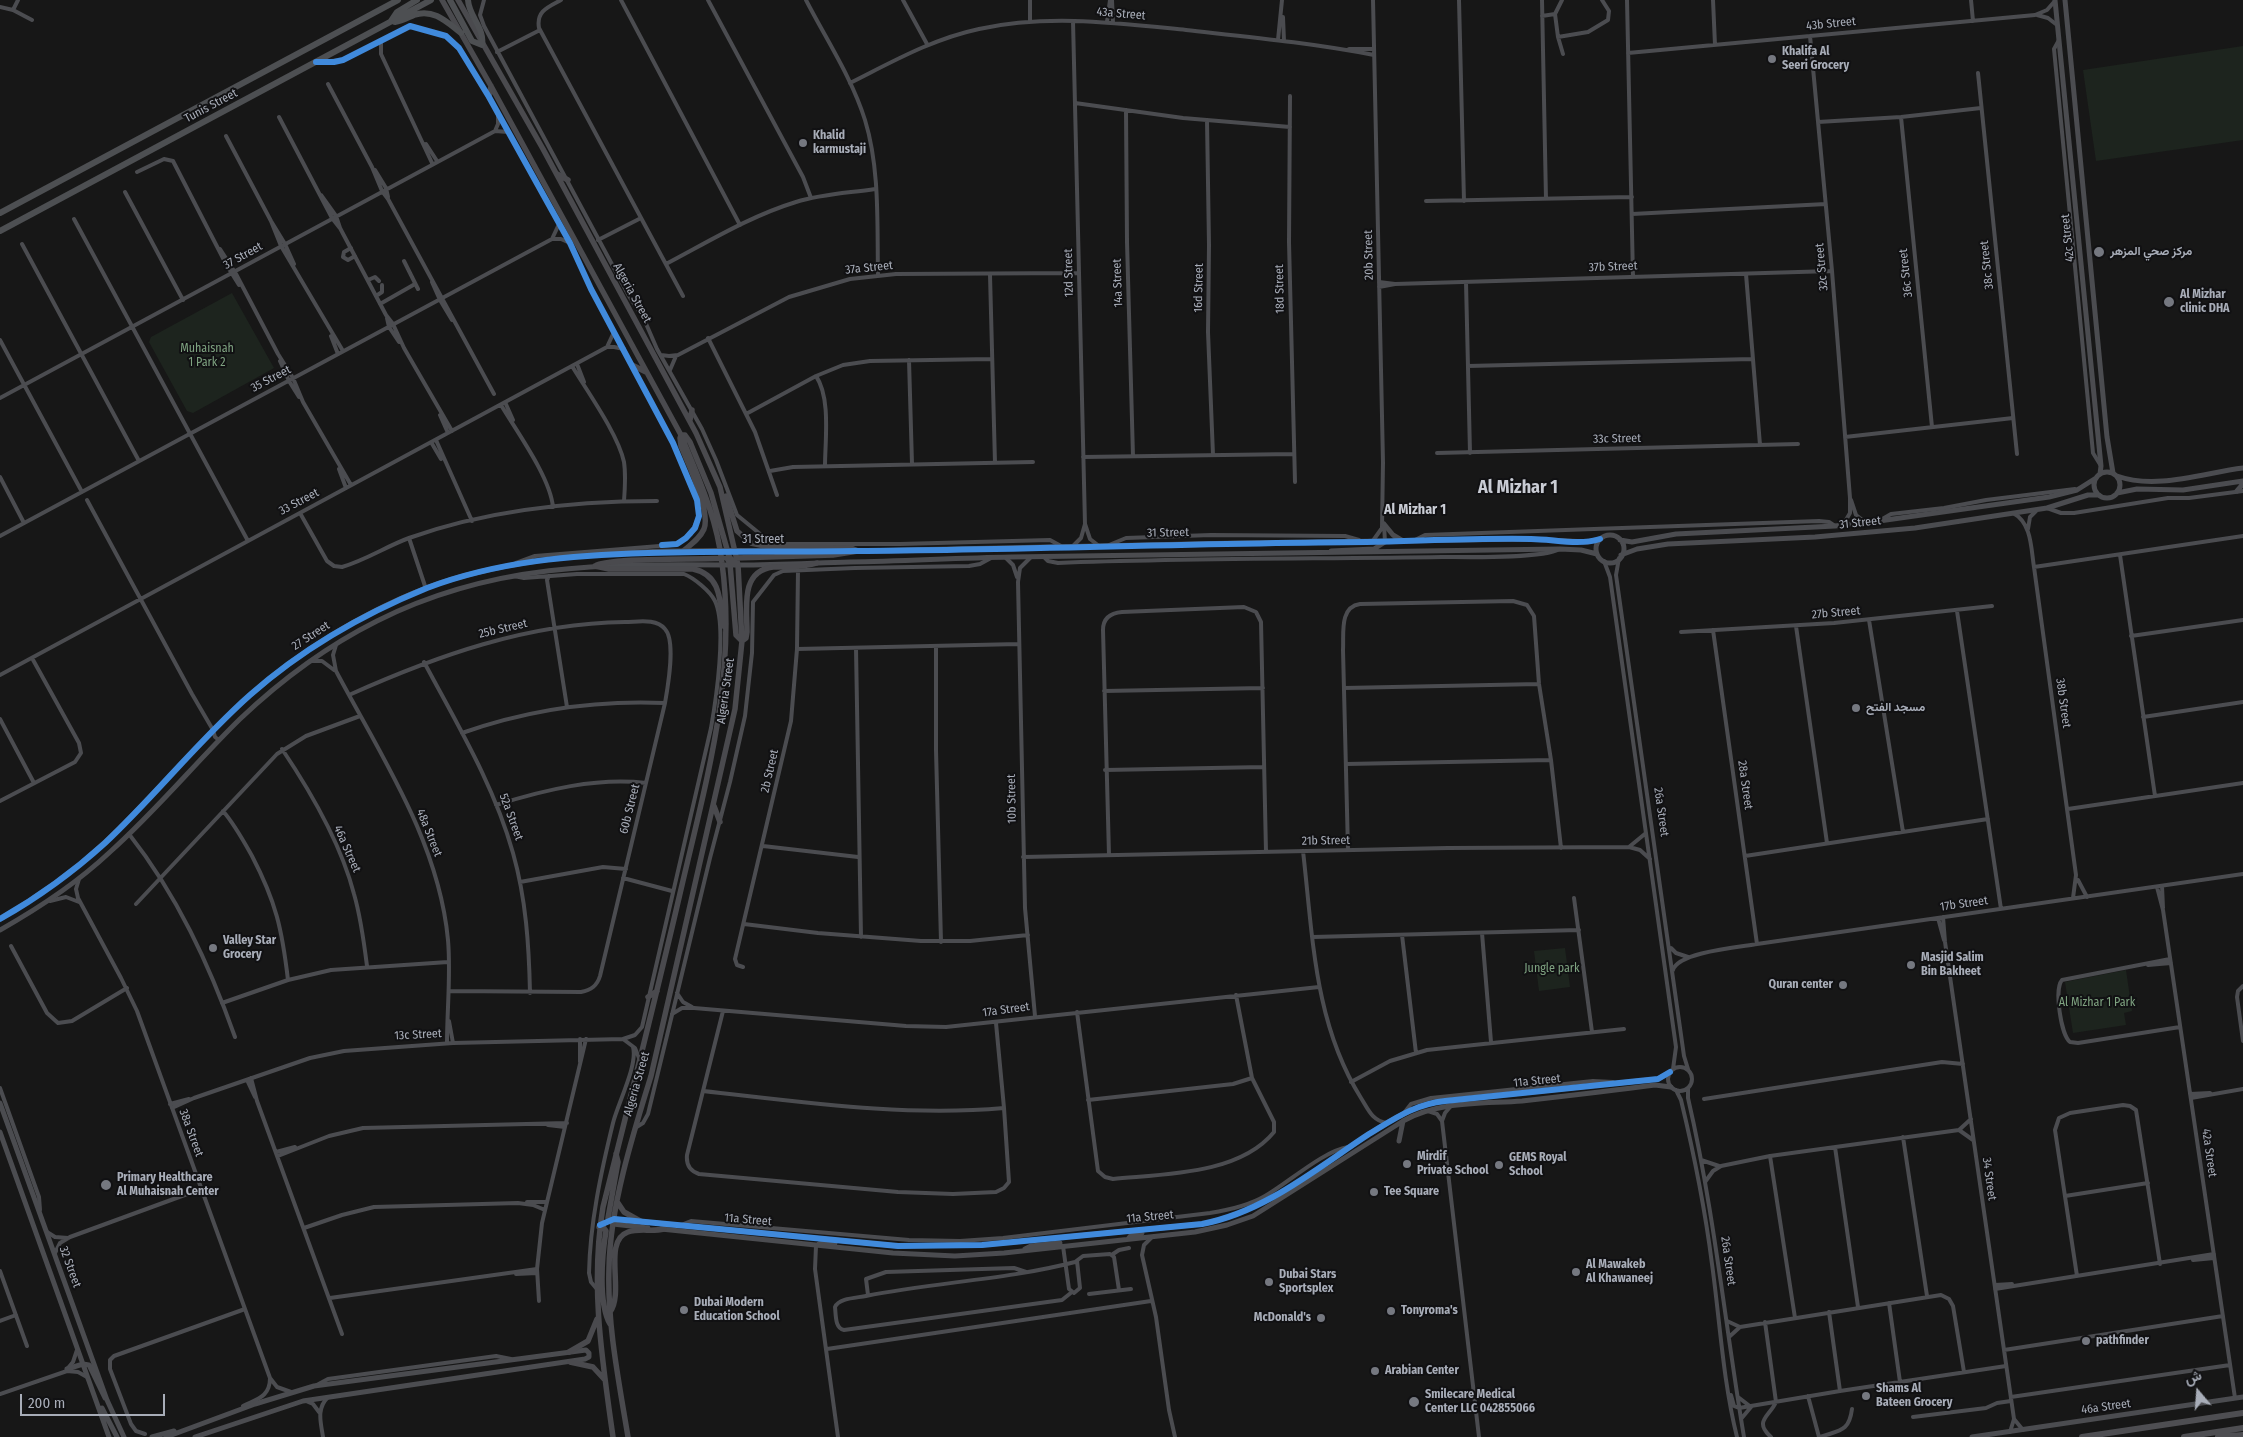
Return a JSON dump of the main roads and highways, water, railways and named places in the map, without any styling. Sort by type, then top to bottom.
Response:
[{"type":"highway","points":[[2082,1437],[2243,1413]]},
{"type":"highway","points":[[2184,1437],[2243,1428]]},
{"type":"highway","points":[[2218,1437],[2243,1435]]},
{"type":"main road","points":[[391,21],[397,12],[417,0]]},
{"type":"main road","name":"Tunis Street","points":[[0,231],[431,0]]},
{"type":"main road","name":"Algeria Street","points":[[442,0],[491,86],[681,435],[706,494],[728,557],[738,565],[742,640],[735,709],[653,1066],[635,1128],[618,1203],[612,1221],[609,1268],[610,1312],[628,1437]]},
{"type":"main road","points":[[450,0],[472,41],[482,45],[483,34],[471,13],[468,0]]},
{"type":"main road","name":"Algeria Street","points":[[458,0],[690,420],[720,487],[728,557],[725,680],[721,708],[701,804],[657,991],[599,1226],[596,1255],[597,1317],[613,1437]]},
{"type":"main road","name":"Tunis Street","points":[[0,213],[397,1]]},
{"type":"main road","points":[[391,21],[402,21],[420,14],[430,14],[441,18],[461,33]]},
{"type":"main road","points":[[489,97],[491,86]]},
{"type":"main road","points":[[555,173],[568,180]]},
{"type":"main road","points":[[632,365],[647,372]]},
{"type":"main road","points":[[690,420],[692,410]]},
{"type":"main road","points":[[681,435],[681,446],[706,516],[704,529],[699,537],[682,552]]},
{"type":"main road","points":[[720,487],[727,499],[737,531],[750,544],[770,547],[851,548],[858,552],[833,555],[619,561],[600,563],[595,566],[609,569],[693,569],[704,572],[713,580],[718,588],[726,640]]},
{"type":"main road","points":[[728,557],[736,635],[742,640],[746,638],[747,632],[747,588],[757,574],[767,568],[807,566],[816,563]]},
{"type":"main road","points":[[718,687],[725,680]]},
{"type":"main road","points":[[714,806],[720,822]]},
{"type":"main road","points":[[648,997],[657,991]]},
{"type":"main road","points":[[612,1221],[618,1162],[616,1154]]},
{"type":"main road","points":[[618,1203],[624,1212],[642,1222]]},
{"type":"main road","points":[[599,1226],[606,1231],[603,1267],[604,1297],[606,1316],[612,1328]]},
{"type":"main road","points":[[610,1312],[616,1301],[616,1250],[619,1239],[629,1231],[664,1229]]},
{"type":"main road","points":[[569,1352],[590,1338],[597,1317]]},
{"type":"main road","points":[[570,1362],[593,1367],[601,1374],[606,1383]]},
{"type":"place","name":"Khalifa Al Seeri Grocery","points":[[1772,59]]},
{"type":"place","name":"Khalid karmustaji","points":[[803,143]]},
{"type":"place","name":"مركز صحي المزهر","points":[[2099,252]]},
{"type":"place","name":"Al Mizhar clinic DHA","points":[[2169,302]]},
{"type":"place","name":"مسجد الفتح","points":[[1856,708]]},
{"type":"place","name":"Valley Star Grocery","points":[[213,948]]},
{"type":"place","name":"Masjid Salim Bin Bakheet","points":[[1911,965]]},
{"type":"place","name":"Quran center","points":[[1843,985]]},
{"type":"place","name":"Mirdif Private School","points":[[1407,1164]]},
{"type":"place","name":"GEMS Royal School","points":[[1499,1165]]},
{"type":"place","name":"Primary Healthcare Al Muhaisnah Center","points":[[106,1185]]},
{"type":"place","name":"Tee Square","points":[[1374,1192]]},
{"type":"place","name":"Al Mawakeb Al Khawaneej","points":[[1576,1272]]},
{"type":"place","name":"Dubai Stars Sportsplex","points":[[1269,1282]]},
{"type":"place","name":"Dubai Modern Education School","points":[[684,1310]]},
{"type":"place","name":"Tonyroma's","points":[[1391,1311]]},
{"type":"place","name":"McDonald's","points":[[1321,1318]]},
{"type":"place","name":"pathfinder","points":[[2086,1341]]},
{"type":"place","name":"Arabian Center","points":[[1375,1371]]},
{"type":"place","name":"Shams Al Bateen Grocery","points":[[1866,1396]]},
{"type":"place","name":"Smilecare Medical Center LLC 042855066","points":[[1414,1402]]},
{"type":"district","name":"Al Mizhar 1","points":[[1518,488]]},
{"type":"district","name":"Al Mizhar 1","points":[[1415,510]]},
{"type":"park label","name":"Muhaisnah 1 Park 2","points":[[207,356]]},
{"type":"park label","name":"Jungle park","points":[[1552,969]]},
{"type":"park label","name":"Al Mizhar 1 Park","points":[[2097,1003]]}]
